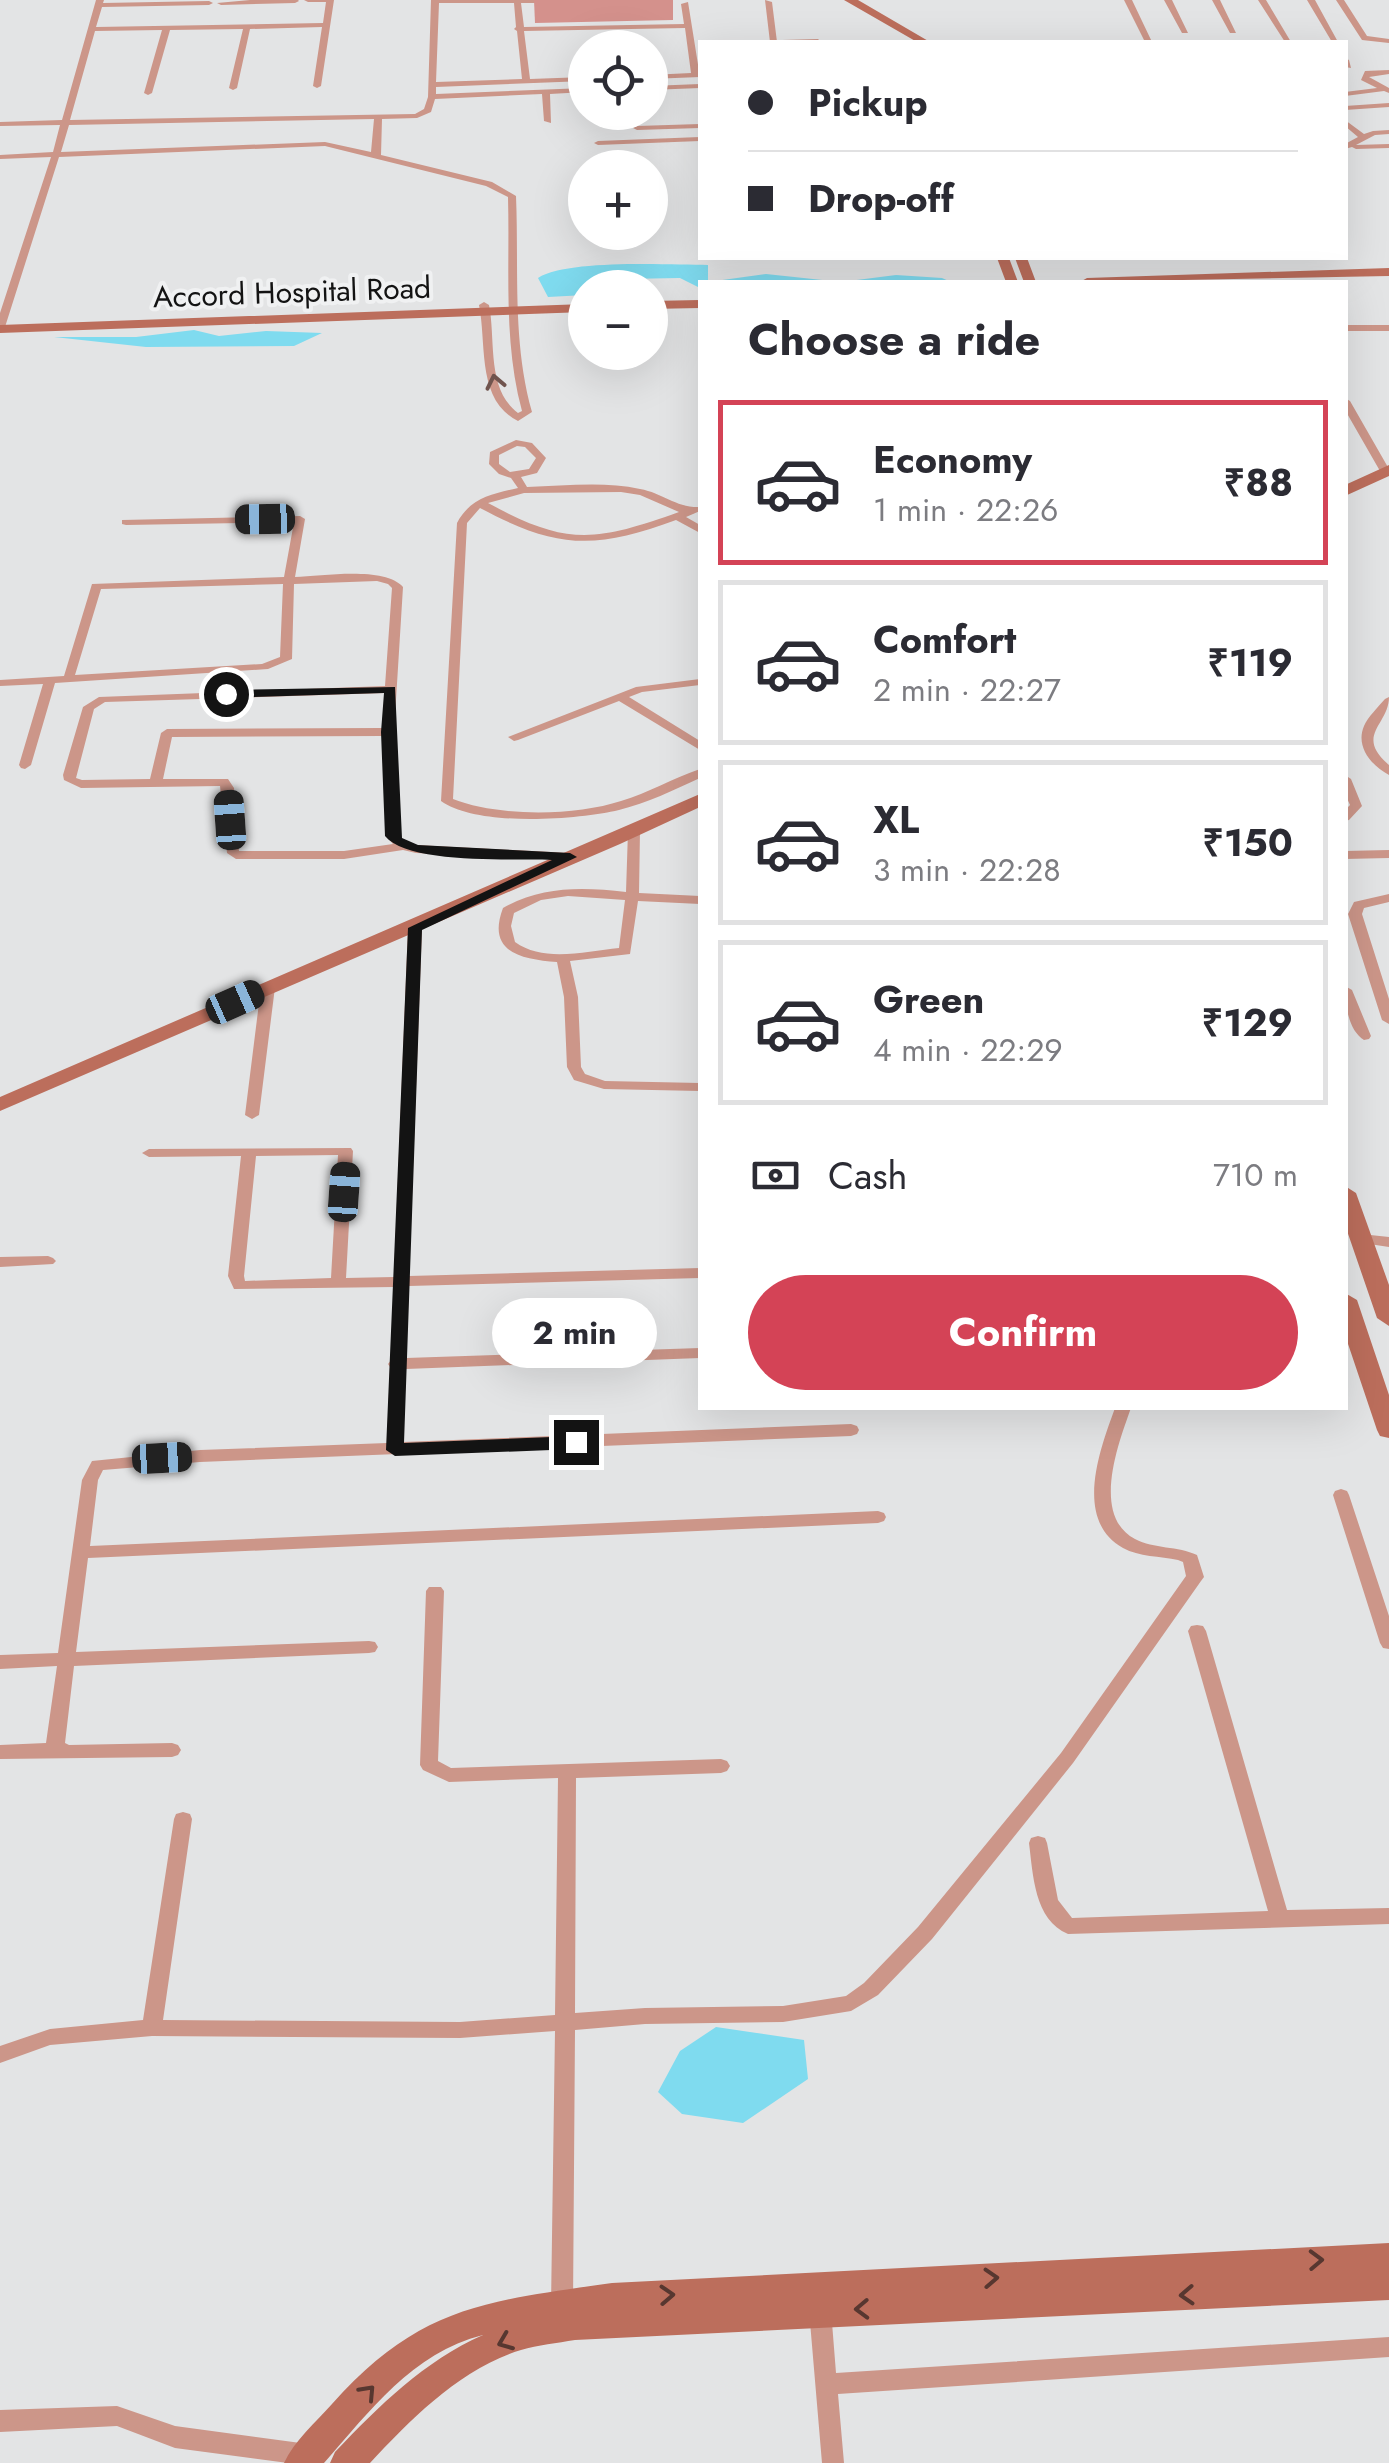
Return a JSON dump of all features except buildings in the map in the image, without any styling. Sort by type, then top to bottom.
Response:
[{"type":"street","points":[[308,0],[327,0],[317,86]]},
{"type":"street","points":[[0,124],[422,114],[428,110],[432,97],[435,0],[566,0]]},
{"type":"street","points":[[838,0],[908,40]]},
{"type":"street","points":[[850,0],[920,40]]},
{"type":"street","points":[[1128,0],[1148,40]]},
{"type":"street","points":[[1168,0],[1185,31]]},
{"type":"street","points":[[1216,0],[1233,31]]},
{"type":"street","points":[[1262,0],[1287,40]]},
{"type":"street","points":[[1310,0],[1334,40]]},
{"type":"street","points":[[1340,0],[1365,38],[1389,40]]},
{"type":"street","points":[[220,3],[295,1]]},
{"type":"street","points":[[517,1],[526,81]]},
{"type":"street","points":[[0,326],[56,155],[99,2],[208,3]]},
{"type":"street","points":[[768,2],[774,40]]},
{"type":"street","points":[[668,76],[698,75],[685,4]]},
{"type":"street","points":[[91,29],[326,25]]},
{"type":"street","points":[[233,88],[246,26]]},
{"type":"street","points":[[518,29],[608,32],[688,26]]},
{"type":"street","points":[[148,94],[168,28]]},
{"type":"street","points":[[1386,90],[1367,81],[1364,75],[1389,72]]},
{"type":"street","points":[[432,85],[568,80]]},
{"type":"street","points":[[668,87],[698,86]]},
{"type":"street","points":[[1348,94],[1386,90]]},
{"type":"street","points":[[432,97],[568,91]]},
{"type":"street","points":[[546,92],[548,121]]},
{"type":"street","points":[[1348,108],[1389,105]]},
{"type":"street","points":[[376,156],[378,118]]},
{"type":"street","points":[[1348,125],[1364,138]]},
{"type":"street","points":[[668,129],[698,126]]},
{"type":"street","points":[[1348,147],[1389,132]]},
{"type":"street","points":[[598,143],[698,139]]},
{"type":"street","points":[[0,157],[325,144],[501,188],[512,196],[510,308],[515,376],[528,412],[518,418]]},
{"type":"street","points":[[1348,147],[1389,146]]},
{"type":"street","points":[[1173,280],[1389,275]]},
{"type":"street","points":[[1313,280],[1389,275]]},
{"type":"street","points":[[668,301],[698,300]]},
{"type":"street","name":"Accord Hospital Road","points":[[0,326],[568,306]]},
{"type":"street","points":[[485,309],[492,384],[504,410],[518,418]]},
{"type":"street","points":[[1348,328],[1389,328]]},
{"type":"street","points":[[1348,406],[1387,470],[1348,490]]},
{"type":"street","points":[[516,443],[518,418]]},
{"type":"street","points":[[516,477],[533,470],[541,458],[536,450],[516,443],[494,454],[494,464],[516,477],[524,490]]},
{"type":"street","points":[[698,527],[687,512],[642,492],[621,488],[524,490],[478,503],[467,511],[462,523],[447,801],[470,810],[490,812],[584,811],[616,807],[698,774]]},
{"type":"street","points":[[478,503],[532,532],[552,538],[620,536],[687,512]]},
{"type":"street","points":[[0,683],[282,663],[289,580],[300,519],[126,522]]},
{"type":"street","points":[[69,677],[96,586],[377,578],[392,581],[398,588],[388,732],[392,836],[403,846]]},
{"type":"street","points":[[25,764],[50,678]]},
{"type":"street","points":[[514,737],[619,696],[667,684],[698,682]]},
{"type":"street","points":[[391,689],[120,697],[94,702],[89,707],[70,780],[81,784],[227,784],[232,852],[236,855],[344,856],[403,846],[570,857]]},
{"type":"street","points":[[619,696],[698,745]]},
{"type":"street","points":[[1389,700],[1370,726],[1368,745],[1376,760],[1389,770]]},
{"type":"street","points":[[156,782],[167,733],[388,732]]},
{"type":"street","points":[[1368,745],[1389,744]]},
{"type":"street","points":[[1348,787],[1356,806],[1348,815]]},
{"type":"street","points":[[0,1104],[268,987],[415,928],[698,801]]},
{"type":"street","points":[[634,831],[632,897],[625,951],[563,958],[521,954],[512,947],[504,921],[508,911],[524,900],[552,892],[632,897],[698,900]]},
{"type":"street","points":[[1348,855],[1389,854]]},
{"type":"street","points":[[1389,898],[1359,905],[1355,914],[1389,1020]]},
{"type":"street","points":[[395,1450],[415,928]]},
{"type":"street","points":[[563,958],[571,997],[574,1067],[579,1077],[604,1084],[698,1087]]},
{"type":"street","points":[[1348,980],[1389,965]]},
{"type":"street","points":[[252,1115],[268,987]]},
{"type":"street","points":[[1348,997],[1364,1036]]},
{"type":"street","points":[[149,1153],[346,1151],[338,1284]]},
{"type":"street","points":[[249,1152],[236,1276],[239,1286],[698,1274]]},
{"type":"street","points":[[1348,1202],[1389,1318]]},
{"type":"street","points":[[1361,1239],[1389,1242]]},
{"type":"street","points":[[0,1262],[48,1261]]},
{"type":"street","points":[[1348,1309],[1389,1430]]},
{"type":"street","points":[[396,1364],[698,1353]]},
{"type":"street","points":[[0,2055],[50,2037],[152,2028],[414,2031],[828,2009],[850,2003],[872,1989],[925,1933],[1090,1728],[1195,1577],[1191,1558],[1126,1543],[1108,1524],[1103,1496],[1124,1410]]},
{"type":"street","points":[[58,1750],[55,1746],[90,1480],[98,1465],[109,1461],[851,1430]]},
{"type":"street","points":[[1340,1495],[1389,1644]]},
{"type":"street","points":[[81,1552],[878,1517]]},
{"type":"street","points":[[435,1591],[429,1765],[449,1775],[721,1766]]},
{"type":"street","points":[[1197,1631],[1280,1918]]},
{"type":"street","points":[[0,1662],[369,1647]]},
{"type":"street","points":[[0,1752],[172,1750]]},
{"type":"street","points":[[562,2306],[567,1771]]},
{"type":"street","points":[[152,2028],[184,1819]]},
{"type":"street","points":[[1038,1843],[1044,1882],[1058,1920],[1068,1926],[1389,1916]]},
{"type":"street","points":[[0,2421],[117,2416],[175,2437],[304,2459],[398,2359],[429,2339],[494,2315],[612,2298],[1389,2258]]},
{"type":"street","points":[[347,2463],[434,2378],[509,2338],[575,2325],[1389,2285]]},
{"type":"street","points":[[820,2310],[833,2463]]},
{"type":"street","points":[[827,2384],[1389,2347]]},
{"type":"water","points":[[708,265],[708,280],[698,280],[698,287],[680,278],[668,278],[668,270],[568,270],[568,296],[548,297],[538,278],[552,272],[595,266]]},
{"type":"water","points":[[766,274],[822,280],[722,280]]},
{"type":"water","points":[[896,275],[946,280],[857,280]]},
{"type":"water","points":[[194,330],[219,336],[266,331],[322,333],[294,346],[146,347],[54,337],[136,337]]},
{"type":"water","points":[[716,2027],[804,2040],[808,2079],[743,2123],[682,2114],[658,2092],[680,2051]]},
{"type":"route","points":[[226,694],[391,689],[388,732],[392,836],[397,841],[416,849],[570,857],[415,928],[395,1450],[576,1442]]}]
